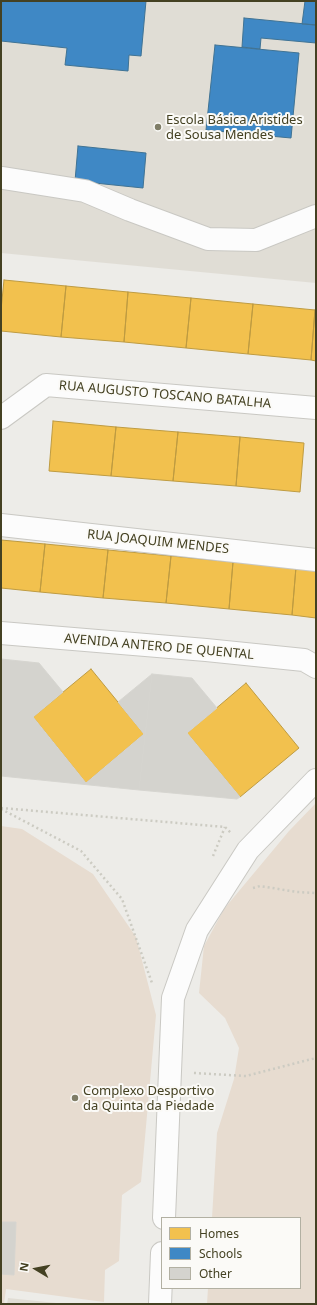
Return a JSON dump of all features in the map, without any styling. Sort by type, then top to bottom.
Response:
[{"type":"street","points":[[3,178],[85,191],[130,210],[208,239],[256,240],[316,216]]},
{"type":"street","name":"RUA AUGUSTO TOSCANO BATALHA","points":[[1,418],[46,385],[316,408]]},
{"type":"street","name":"RUA JOAQUIM MENDES","points":[[1,525],[316,560]]},
{"type":"street","name":"AVENIDA ANTERO DE QUENTAL","points":[[1,634],[206,650],[304,660],[316,667]]},
{"type":"street","points":[[164,1217],[173,998],[198,930],[248,850],[316,780]]},
{"type":"street","points":[[160,1304],[161,1278]]},
{"type":"path","points":[[1,808],[225,827],[248,850]]},
{"type":"path","points":[[1,808],[81,852],[122,898],[155,990]]},
{"type":"path","points":[[213,856],[225,827]]},
{"type":"path","points":[[215,903],[260,886],[297,892],[316,893]]},
{"type":"path","points":[[170,1072],[246,1076],[316,1058]]},
{"type":"shaded area","name":"Escola Básica Aristides de Sousa Mendes","points":[[1,1],[316,1],[316,283],[1,253]]},
{"type":"shaded area","points":[[316,803],[316,1304],[207,1304],[208,1289],[301,1289],[301,1217],[212,1217],[217,1133],[234,1079],[239,1048],[225,1018],[199,993],[204,946],[224,909],[289,831]]},
{"type":"shaded area","name":"Complexo Desportivo da Quinta da Piedade","points":[[1,826],[22,829],[93,874],[136,937],[156,1015],[141,1182],[122,1195],[119,1261],[105,1270],[104,1302],[6,1289],[4,1304],[1,1304]]},
{"type":"shaded area","points":[[8,1298],[66,1304],[7,1304]]},
{"type":"building: Homes","points":[[4,280],[66,286],[61,337],[1,331],[1,310]]},
{"type":"building: Homes","points":[[66,286],[128,292],[124,342],[61,337]]},
{"type":"building: Homes","points":[[128,292],[191,298],[186,348],[124,342]]},
{"type":"building: Homes","points":[[191,298],[253,304],[248,354],[186,348]]},
{"type":"building: Homes","points":[[253,304],[315,310],[311,360],[248,354]]},
{"type":"building: Homes","points":[[316,310],[316,361],[311,360]]},
{"type":"building: Homes","points":[[53,421],[116,427],[111,476],[49,471]]},
{"type":"building: Homes","points":[[116,427],[178,432],[173,481],[111,476]]},
{"type":"building: Homes","points":[[178,432],[240,437],[236,486],[173,481]]},
{"type":"building: Homes","points":[[240,437],[304,443],[300,492],[236,486]]},
{"type":"building: Homes","points":[[1,540],[45,544],[40,592],[1,588]]},
{"type":"building: Homes","points":[[45,544],[108,550],[103,598],[40,592]]},
{"type":"building: Homes","points":[[108,550],[171,556],[166,603],[103,598]]},
{"type":"building: Homes","points":[[171,556],[233,562],[229,609],[166,603]]},
{"type":"building: Homes","points":[[233,562],[296,567],[292,615],[229,609]]},
{"type":"building: Homes","points":[[296,567],[316,569],[316,618],[292,615]]},
{"type":"building: Homes","points":[[91,669],[144,734],[86,783],[33,717]]},
{"type":"building: Homes","points":[[246,683],[299,748],[240,797],[187,733]]},
{"type":"building: Schools","points":[[1,1],[146,1],[141,56],[129,55],[128,71],[65,65],[67,48],[1,41]]},
{"type":"building: Schools","points":[[305,1],[316,1],[316,25],[302,24]]},
{"type":"building: Schools","points":[[244,18],[316,25],[316,43],[261,38],[260,49],[242,47]]},
{"type":"building: Schools","points":[[215,45],[299,53],[291,138],[206,130]]},
{"type":"building: Schools","points":[[78,146],[146,153],[143,188],[75,181]]},
{"type":"building: Other","points":[[1,659],[39,663],[63,692],[33,717],[86,783],[144,734],[118,702],[152,674],[139,790],[1,776]]},
{"type":"building: Other","points":[[152,674],[192,678],[217,708],[187,733],[240,797],[237,799],[139,790]]},
{"type":"building: Other","points":[[1,1222],[16,1222],[14,1275],[1,1274]]},
{"type":"place","name":"Escola Básica Aristides de Sousa Mendes","points":[[158,127]]},
{"type":"place","name":"Complexo Desportivo da Quinta da Piedade","points":[[75,1098]]}]
